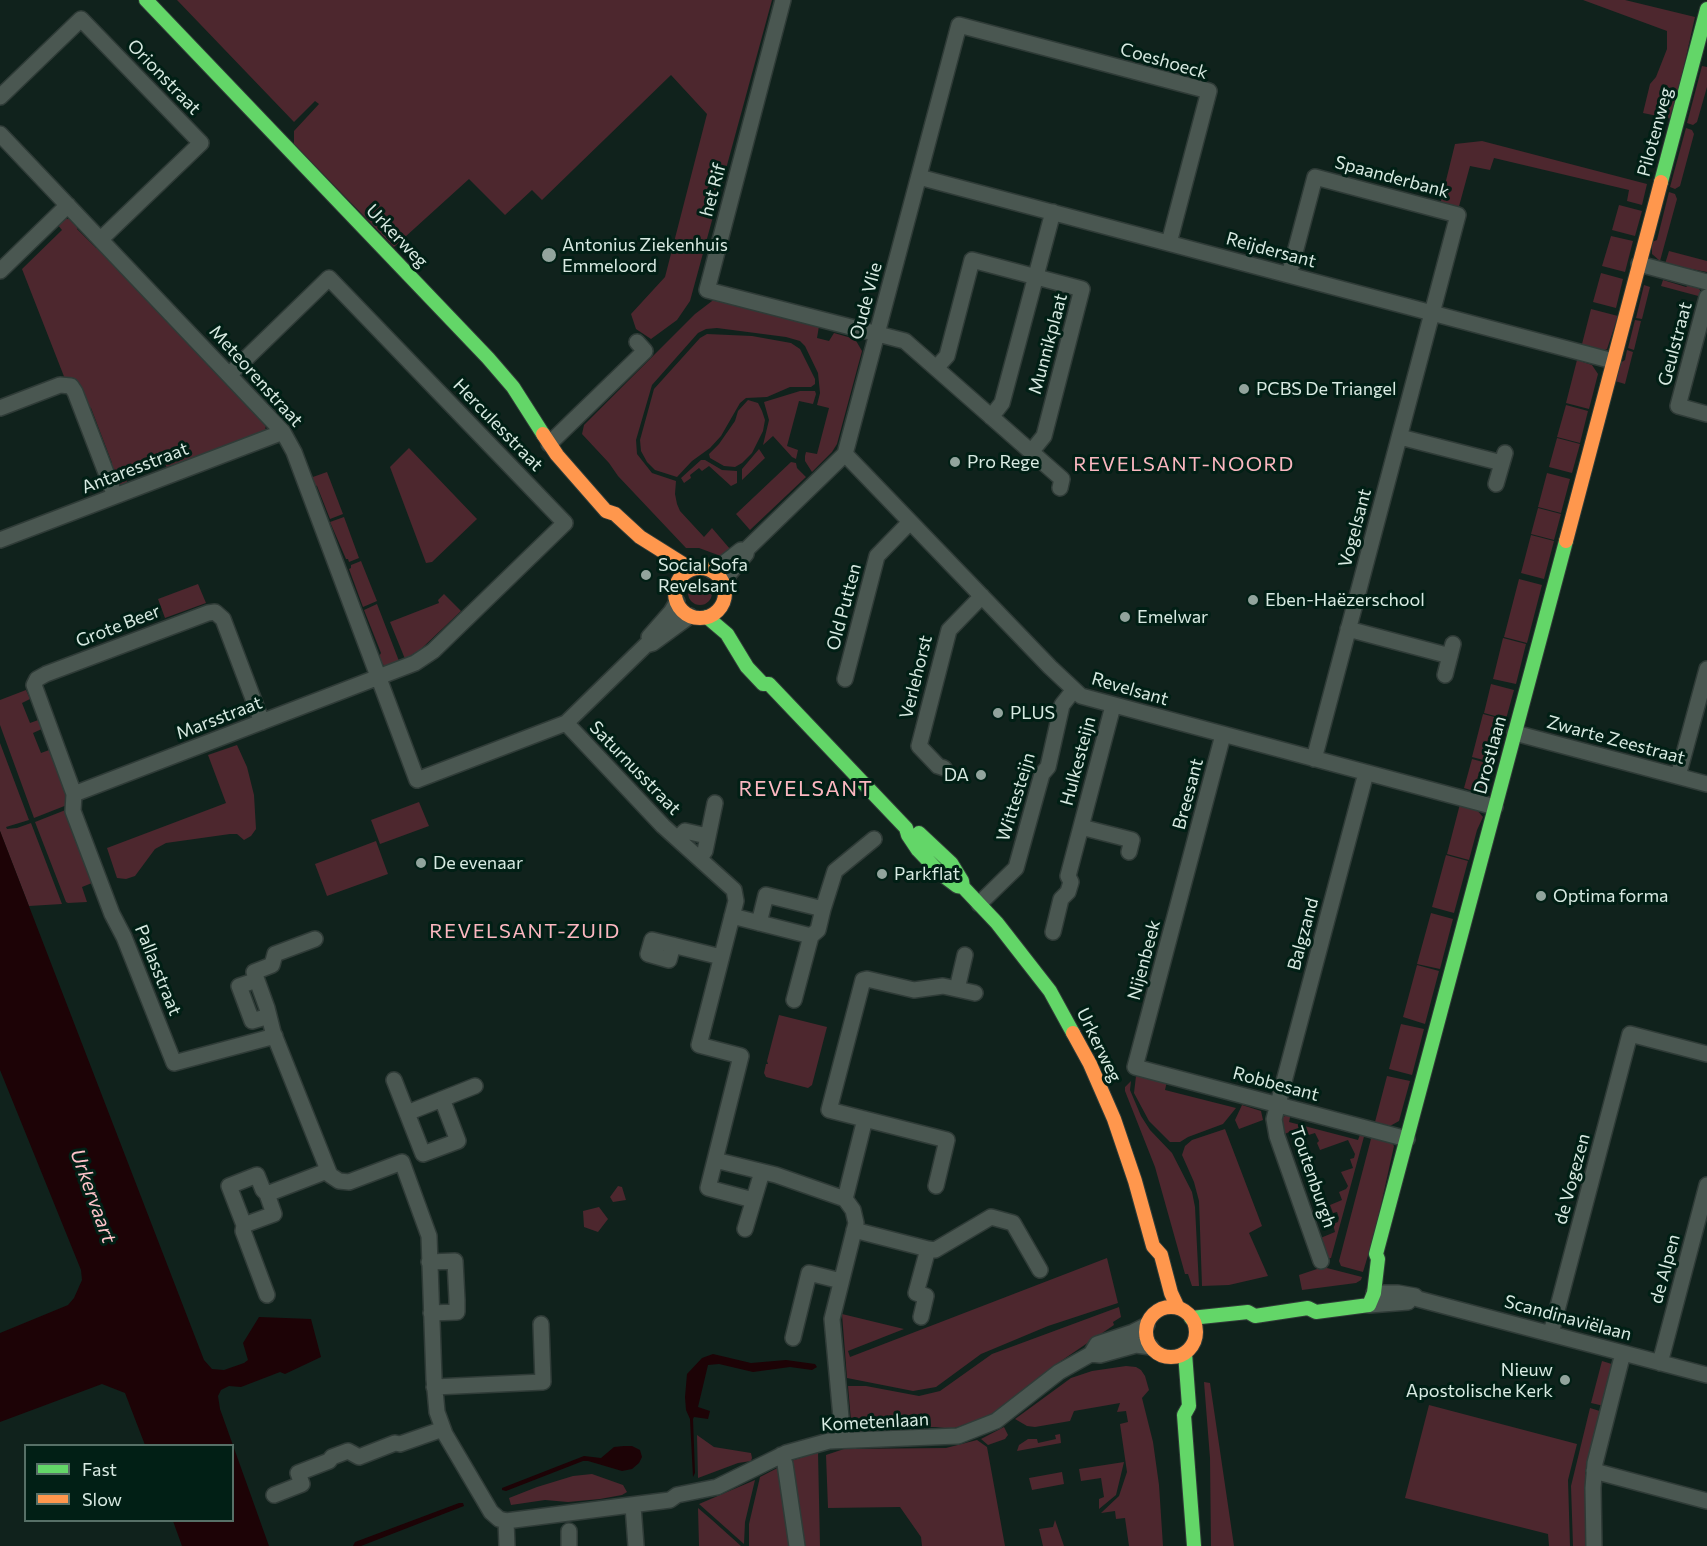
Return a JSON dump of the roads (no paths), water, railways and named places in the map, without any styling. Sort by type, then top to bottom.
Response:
[{"type":"main road","name":"Urkerweg","points":[[146,0],[488,358],[513,387],[549,444],[573,475],[606,511],[615,514],[640,537],[691,569]]},
{"type":"main road","name":"Pilotenweg","points":[[1639,264],[1707,9]]},
{"type":"main road","name":"Drostlaan","points":[[1368,1297],[1372,1257],[1376,1254],[1407,1139],[1639,264]]},
{"type":"main road","name":"Urkerweg","points":[[606,511],[608,521],[629,543],[659,562],[677,583]]},
{"type":"main road","points":[[691,569],[711,570],[719,576],[724,586],[723,603],[716,612],[707,617],[690,616],[677,602],[675,592],[677,583],[691,569]]},
{"type":"main road","name":"Urkerweg","points":[[723,603],[743,635],[754,659],[769,678],[769,684],[906,828],[928,840],[946,858],[962,881],[963,887],[1032,966],[1050,991],[1080,1044],[1102,1092],[1124,1148],[1153,1246],[1161,1255],[1171,1293],[1178,1308]]},
{"type":"main road","name":"Urkerweg","points":[[707,617],[727,634],[747,667],[763,684],[769,684]]},
{"type":"main road","name":"Urkerweg","points":[[1152,1318],[1157,1295],[1149,1255],[1153,1246]]},
{"type":"main road","name":"Scandinaviëlaan","points":[[1191,1318],[1248,1312],[1255,1316],[1308,1308],[1316,1312],[1368,1297]]},
{"type":"main road","points":[[1167,1308],[1178,1308],[1191,1318],[1196,1327],[1195,1338],[1192,1346],[1185,1353],[1175,1357],[1165,1356],[1151,1347],[1146,1336],[1152,1318],[1167,1308]]},
{"type":"main road","name":"Scandinaviëlaan","points":[[1225,1328],[1250,1323],[1255,1316]]},
{"type":"main road","points":[[1195,1338],[1209,1332]]},
{"type":"main road","points":[[1185,1353],[1189,1406],[1184,1415],[1194,1546]]},
{"type":"main road","points":[[1165,1356],[1171,1370]]},
{"type":"main road","points":[[1173,1386],[1177,1407],[1184,1415]]},
{"type":"street","name":"het Rif","points":[[783,0],[706,290],[877,335]]},
{"type":"street","name":"Orionstraat","points":[[0,97],[81,19],[201,143],[102,239]]},
{"type":"street","name":"Oude Vlie","points":[[845,454],[959,25]]},
{"type":"street","name":"Coeshoeck","points":[[959,25],[1209,91],[1169,243]]},
{"type":"street","name":"Meteorenstraat","points":[[0,134],[284,432],[294,452],[417,780],[566,723]]},
{"type":"street","name":"Reijdersant","points":[[919,177],[1613,361]]},
{"type":"street","name":"Spaanderbank","points":[[1289,275],[1315,177],[1458,215],[1432,313]]},
{"type":"street","points":[[0,271],[68,205]]},
{"type":"street","name":"Munnikplaat","points":[[991,417],[1002,403],[1053,212]]},
{"type":"street","name":"Munnikplaat","points":[[936,368],[946,356],[972,260],[1082,289],[1044,436],[1031,452]]},
{"type":"street","points":[[1639,264],[1707,282]]},
{"type":"street","name":"Herculesstraat","points":[[230,374],[329,278],[565,523],[429,654],[411,665],[379,678]]},
{"type":"street","name":"Geulstraat","points":[[1707,297],[1678,406],[1707,414]]},
{"type":"street","name":"Vogelsant","points":[[1314,759],[1432,313]]},
{"type":"street","points":[[877,335],[905,341],[1062,479],[1060,489]]},
{"type":"street","points":[[549,444],[645,351],[637,342]]},
{"type":"street","points":[[0,408],[63,385],[70,386],[75,392],[115,496]]},
{"type":"street","name":"Antaresstraat","points":[[0,540],[284,432]]},
{"type":"street","points":[[1400,436],[1503,458],[1496,484]]},
{"type":"street","points":[[724,586],[729,574],[746,555],[747,549],[845,454]]},
{"type":"street","name":"Revelsant","points":[[845,454],[1073,691],[1087,699],[1495,807]]},
{"type":"street","name":"Old Putten","points":[[845,679],[877,556],[910,522]]},
{"type":"street","points":[[711,570],[719,567],[741,549],[747,549]]},
{"type":"street","name":"Verlehorst","points":[[944,768],[938,766],[919,746],[949,630],[982,596]]},
{"type":"street","points":[[646,645],[648,638],[677,602]]},
{"type":"street","name":"Grote Beer","points":[[74,794],[36,695],[35,682],[46,674],[195,617],[211,612],[218,613],[224,623],[262,722]]},
{"type":"street","points":[[566,723],[646,645],[653,643],[690,616]]},
{"type":"street","points":[[1348,629],[1452,650],[1445,675]]},
{"type":"street","points":[[1678,776],[1707,669]]},
{"type":"street","name":"Marsstraat","points":[[74,794],[379,678]]},
{"type":"street","name":"Wittesteijn","points":[[979,904],[1016,868],[1042,774],[1048,767],[1062,705],[1073,691]]},
{"type":"street","name":"Hulkesteijn","points":[[1053,932],[1061,899],[1068,892],[1071,882],[1068,876],[1113,706]]},
{"type":"street","name":"Saturnusstraat","points":[[566,723],[663,826],[734,890],[735,902],[732,916],[699,1045],[741,1056],[708,1188],[753,1200]]},
{"type":"street","name":"Zwarte Zeestraat","points":[[1515,733],[1707,784]]},
{"type":"street","name":"Breesant","points":[[1189,863],[1223,735]]},
{"type":"street","name":"Balgzand","points":[[1278,1105],[1366,773]]},
{"type":"street","name":"Pallasstraat","points":[[74,794],[73,811],[112,914],[124,937],[174,1063],[275,1036]]},
{"type":"street","points":[[700,858],[705,851],[715,803]]},
{"type":"street","name":"Hulkesteijn","points":[[1081,826],[1132,840],[1129,852]]},
{"type":"street","name":"Saturnusstraat","points":[[678,838],[685,831],[707,836]]},
{"type":"street","points":[[794,1000],[811,936],[818,930],[835,871],[874,839]]},
{"type":"street","name":"Nijenbeek","points":[[1135,1067],[1189,863]]},
{"type":"street","points":[[759,923],[766,895],[823,909]]},
{"type":"street","points":[[732,916],[811,936]]},
{"type":"street","points":[[315,939],[276,954],[272,965],[254,972],[257,980],[239,986],[252,1021],[269,1016],[327,1170],[336,1180],[347,1183],[402,1162],[427,1227],[436,1408],[442,1429],[491,1512],[498,1519],[506,1521],[507,1546]]},
{"type":"street","points":[[673,945],[721,957]]},
{"type":"street","points":[[957,989],[965,955]]},
{"type":"street","points":[[936,1186],[947,1140],[829,1110],[862,981],[867,979],[914,990],[941,986],[975,993]]},
{"type":"street","name":"de Vogezen","points":[[1551,1334],[1630,1034],[1707,1054]]},
{"type":"street","name":"Robbesant","points":[[1135,1067],[1407,1139]]},
{"type":"street","points":[[394,1080],[423,1154]]},
{"type":"street","points":[[407,1113],[475,1086]]},
{"type":"street","points":[[403,1166],[423,1154],[458,1141],[442,1099]]},
{"type":"street","name":"Toutenburgh","points":[[1278,1105],[1274,1119],[1277,1136],[1321,1261]]},
{"type":"street","points":[[845,1199],[865,1119]]},
{"type":"street","points":[[715,1160],[762,1172],[845,1199],[855,1213],[856,1221],[832,1319],[843,1439]]},
{"type":"street","points":[[267,1194],[327,1170]]},
{"type":"street","points":[[745,1228],[762,1172]]},
{"type":"street","points":[[244,1225],[274,1214],[257,1175],[229,1186],[267,1295]]},
{"type":"street","name":"de Alpen","points":[[1660,1363],[1707,1185]]},
{"type":"street","points":[[854,1230],[935,1250],[991,1217],[1013,1223],[1040,1270]]},
{"type":"street","points":[[921,1317],[926,1296],[916,1293],[928,1249]]},
{"type":"street","points":[[429,1262],[454,1261],[457,1300],[457,1312],[431,1313]]},
{"type":"street","points":[[793,1338],[810,1274],[841,1281]]},
{"type":"street","name":"Scandinaviëlaan","points":[[1368,1297],[1414,1302],[1418,1299],[1707,1375]]},
{"type":"street","name":"Kometenlaan","points":[[506,1521],[670,1500],[677,1495],[717,1487],[781,1455],[807,1446],[843,1439],[947,1438],[971,1432],[996,1421],[1059,1372],[1091,1354],[1097,1344],[1133,1332],[1152,1318]]},
{"type":"street","points":[[434,1387],[543,1382],[541,1324]]},
{"type":"street","name":"Kometenlaan","points":[[1091,1354],[1100,1355],[1136,1345],[1151,1347]]},
{"type":"street","points":[[1594,1546],[1594,1471],[1623,1353]]},
{"type":"street","points":[[274,1495],[302,1484],[298,1473],[329,1461],[332,1457],[348,1451],[359,1457],[442,1429]]},
{"type":"street","points":[[781,1455],[785,1464],[797,1546]]},
{"type":"street","points":[[1594,1471],[1707,1501]]},
{"type":"street","points":[[633,1506],[636,1546]]},
{"type":"water","name":"Urkervaart","points":[[0,831],[204,1360],[212,1369],[224,1370],[248,1360],[243,1343],[259,1317],[311,1319],[321,1357],[285,1374],[280,1372],[241,1387],[229,1386],[221,1390],[218,1396],[220,1409],[233,1444],[145,1444],[125,1393],[102,1384],[0,1422],[0,1333],[68,1305],[74,1298],[82,1280],[81,1270],[0,1070]]},
{"type":"water","points":[[713,1354],[751,1363],[786,1360],[815,1364],[817,1367],[812,1370],[790,1367],[753,1372],[719,1364],[708,1365],[698,1407],[710,1411],[708,1419],[694,1417],[693,1419],[695,1473],[693,1477],[690,1419],[686,1410],[685,1397],[687,1374],[702,1358]]},
{"type":"water","points":[[632,1446],[640,1450],[642,1457],[632,1469],[622,1471],[583,1461],[506,1491],[502,1490],[502,1488],[584,1456],[601,1458],[614,1447]]},
{"type":"water","points":[[234,1448],[269,1546],[182,1546],[173,1522],[234,1522]]},
{"type":"water","points":[[463,1503],[464,1506],[361,1546],[353,1546],[355,1542]]},
{"type":"place","name":"Antonius Ziekenhuis Emmeloord","points":[[549,255]]},
{"type":"place","name":"PCBS De Triangel","points":[[1244,389]]},
{"type":"place","name":"Pro Rege","points":[[955,462]]},
{"type":"place","name":"Social Sofa Revelsant","points":[[646,575]]},
{"type":"place","name":"Eben-Haëzerschool","points":[[1253,600]]},
{"type":"place","name":"Emelwar","points":[[1125,617]]},
{"type":"place","name":"PLUS","points":[[998,713]]},
{"type":"place","name":"DA","points":[[981,775]]},
{"type":"place","name":"De evenaar","points":[[421,863]]},
{"type":"place","name":"Parkflat","points":[[882,874]]},
{"type":"place","name":"Optima forma","points":[[1541,896]]},
{"type":"place","name":"Nieuw Apostolische Kerk","points":[[1565,1380]]},
{"type":"district","name":"REVELSANT-NOORD","points":[[1184,464]]},
{"type":"district","name":"REVELSANT","points":[[806,789]]},
{"type":"district","name":"REVELSANT-ZUID","points":[[525,931]]}]
